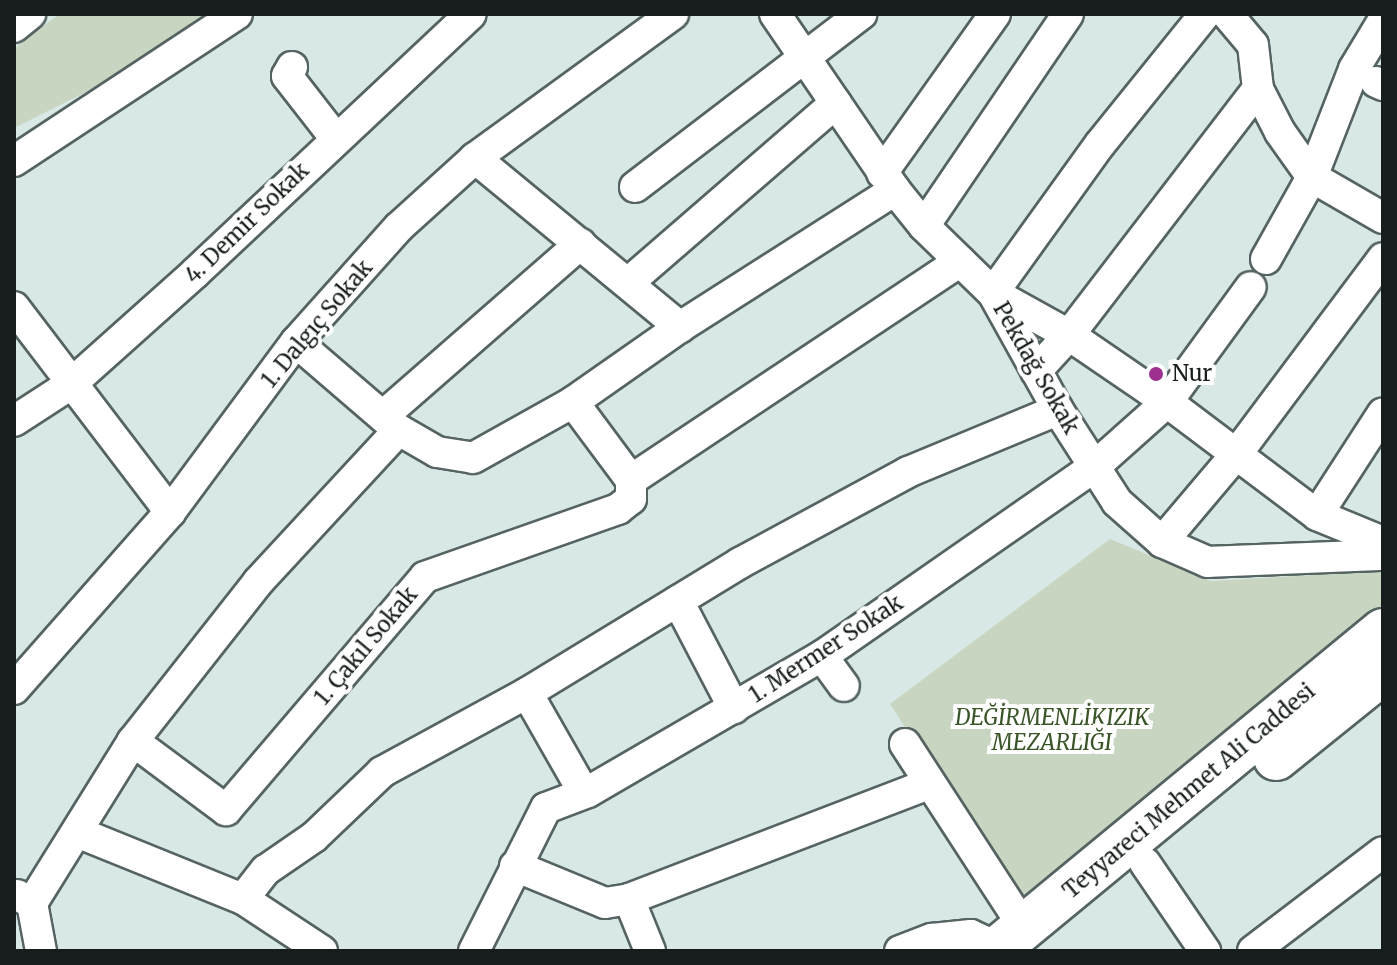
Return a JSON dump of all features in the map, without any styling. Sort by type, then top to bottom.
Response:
[{"type":"main road","name":"Teyyareci Mehmet Ali Caddesi","points":[[1014,944],[1383,631]]},
{"type":"main road","name":"Teyyareci Mehmet Ali Caddesi","points":[[1014,944],[1145,863],[1382,681]]},
{"type":"street","points":[[14,27],[30,14]]},
{"type":"street","points":[[14,161],[237,14]]},
{"type":"street","name":"1. Dalgıç Sokak","points":[[14,689],[170,512],[296,342],[399,227],[475,158],[673,14]]},
{"type":"street","name":"Pekdağ Sokak","points":[[775,14],[889,182],[924,226],[993,293],[1058,410],[1117,502],[1162,542],[1208,562],[1383,555]]},
{"type":"street","points":[[635,187],[861,14]]},
{"type":"street","points":[[296,342],[391,423],[437,452],[473,458],[573,402],[889,182],[995,14]]},
{"type":"street","points":[[924,226],[1068,14]]},
{"type":"street","points":[[1205,14],[1100,144],[993,293],[1069,335],[1167,402],[1238,452],[1317,515],[1383,542]]},
{"type":"street","points":[[1227,14],[1253,45],[1258,89],[1280,132],[1312,177],[1383,218]]},
{"type":"street","name":"4. Demir Sokak","points":[[14,421],[71,384],[195,273],[465,16]]},
{"type":"street","points":[[1266,259],[1312,177],[1354,69],[1383,21]]},
{"type":"street","points":[[286,74],[336,139]]},
{"type":"street","points":[[1036,371],[1069,335],[1258,89]]},
{"type":"street","points":[[628,283],[836,103]]},
{"type":"street","points":[[475,158],[680,327]]},
{"type":"street","points":[[41,951],[23,898],[77,832],[133,741],[258,582],[391,423],[580,244]]},
{"type":"street","points":[[1162,542],[1238,452],[1383,258]]},
{"type":"street","name":"1. Çakıl Sokak","points":[[133,741],[226,810],[425,577],[618,509],[631,499],[631,480],[960,261]]},
{"type":"street","name":"1. Mermer Sokak","points":[[515,866],[546,808],[584,793],[822,656],[1093,468],[1167,402],[1251,287]]},
{"type":"street","points":[[14,307],[170,512]]},
{"type":"street","points":[[573,402],[631,480]]},
{"type":"street","points":[[243,899],[266,870],[314,837],[382,772],[527,693],[678,601],[908,472],[1058,410]]},
{"type":"street","points":[[1317,515],[1383,413]]},
{"type":"street","points":[[678,601],[734,708]]},
{"type":"street","points":[[822,656],[844,686]]},
{"type":"street","points":[[527,693],[584,793]]},
{"type":"street","points":[[905,744],[1014,944]]},
{"type":"street","points":[[474,951],[515,866],[605,903],[629,899],[929,784]]},
{"type":"street","points":[[77,832],[243,899],[322,951]]},
{"type":"street","points":[[1253,951],[1383,852]]},
{"type":"street","points":[[1145,863],[1205,951]]},
{"type":"street","points":[[629,899],[650,951]]},
{"type":"street","points":[[900,951],[932,939],[971,935],[1014,944]]},
{"type":"green space","points":[[59,14],[215,14],[120,75],[14,128],[14,49]]},
{"type":"green space","name":"DEĞİRMENLİKIZIK MEZARLIĞI","points":[[1110,539],[1211,581],[1383,571],[1383,618],[1020,905],[890,704]]},
{"type":"place","name":"Nur","points":[[1156,374]]}]
